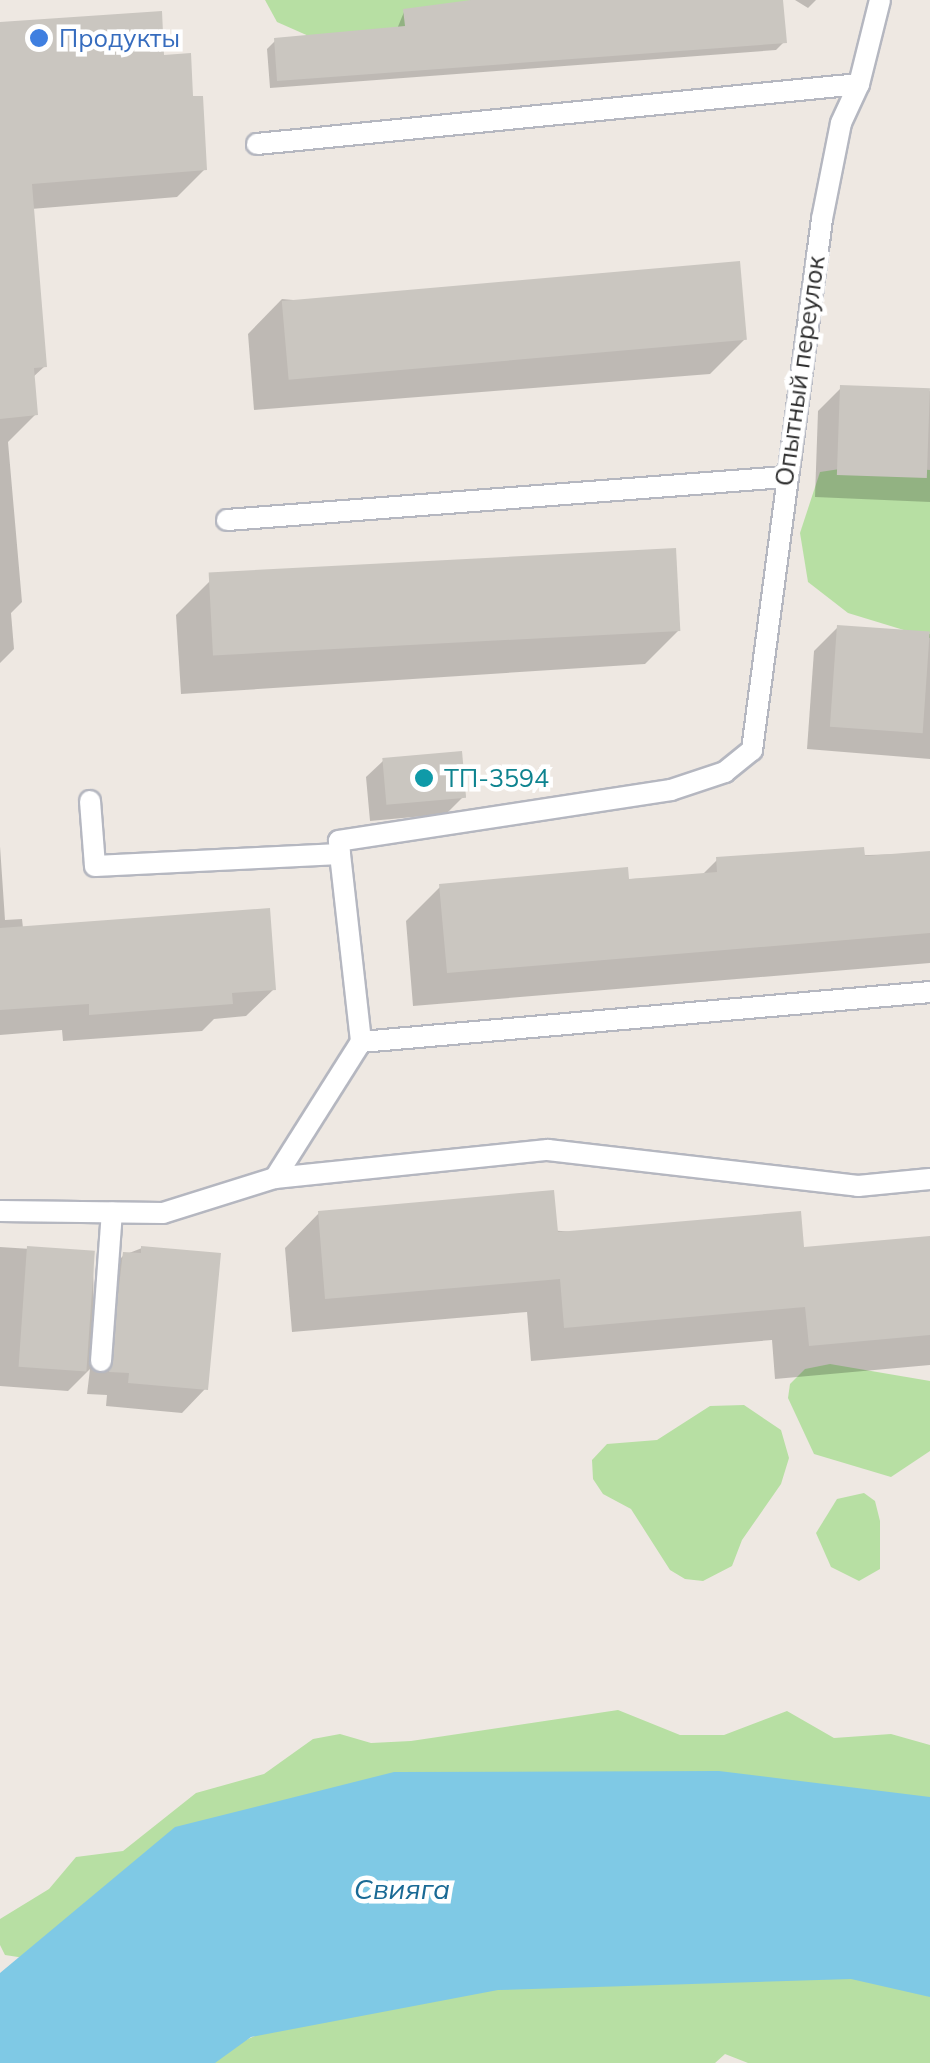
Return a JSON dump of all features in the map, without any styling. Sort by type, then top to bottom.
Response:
[{"type":"lane","name":"Опытный переулок","points":[[340,854],[340,841],[671,790],[725,772],[752,750],[784,477],[822,219],[841,123],[859,84],[880,0]]},
{"type":"lane","points":[[257,144],[859,84]]},
{"type":"lane","points":[[227,520],[784,477]]},
{"type":"lane","points":[[90,801],[95,866],[340,854],[361,1042],[275,1178]]},
{"type":"lane","points":[[361,1042],[930,992]]},
{"type":"lane","points":[[0,1210],[164,1212],[275,1178],[548,1150],[858,1186],[930,1179]]},
{"type":"lane","points":[[102,1361],[112,1212]]},
{"type":"green space","points":[[265,0],[550,0],[553,6],[320,41],[277,22]]},
{"type":"green space","points":[[866,465],[930,470],[930,638],[848,613],[808,582],[800,533],[820,472]]},
{"type":"green space","points":[[830,1364],[930,1381],[930,1451],[891,1477],[814,1454],[788,1398],[790,1384],[805,1369]]},
{"type":"green space","points":[[744,1405],[781,1430],[789,1458],[781,1484],[742,1540],[732,1566],[703,1581],[685,1579],[670,1570],[631,1509],[603,1494],[593,1479],[592,1460],[607,1444],[657,1440],[710,1406]]},
{"type":"green space","points":[[864,1493],[875,1501],[880,1521],[880,1569],[859,1581],[831,1567],[816,1533],[837,1499]]},
{"type":"green space","points":[[618,1710],[680,1735],[724,1735],[787,1711],[834,1738],[891,1734],[930,1745],[930,1809],[44,1961],[5,1955],[0,1945],[0,1919],[49,1889],[76,1857],[123,1851],[196,1793],[264,1774],[313,1739],[340,1734],[371,1743],[411,1741]]},
{"type":"green space","points":[[761,1968],[930,1985],[930,2063],[748,2063],[725,2054],[715,2063],[194,2063],[340,1998]]},
{"type":"water","name":"Свияга","points":[[719,1771],[930,1797],[930,1997],[851,1979],[498,1990],[251,2037],[215,2063],[0,2063],[0,1973],[175,1827],[394,1772]]},
{"type":"building","points":[[471,0],[783,0],[787,43],[277,81],[274,38],[405,26],[403,9]]},
{"type":"building","points":[[162,11],[164,55],[191,53],[193,96],[203,96],[207,170],[32,184],[47,367],[34,368],[38,415],[0,419],[0,22]]},
{"type":"building","points":[[740,261],[747,340],[289,380],[282,301]]},
{"type":"building","points":[[840,385],[930,388],[927,478],[837,475]]},
{"type":"building","points":[[676,548],[680,631],[213,655],[209,572]]},
{"type":"building","points":[[837,625],[930,631],[923,733],[830,727]]},
{"type":"building","name":"ТП-3594","points":[[462,751],[466,798],[386,805],[382,758]]},
{"type":"building","points":[[864,847],[865,856],[930,851],[930,933],[447,973],[439,884],[628,867],[629,879],[717,872],[716,857]]},
{"type":"building","points":[[270,908],[276,990],[232,993],[233,1004],[89,1015],[89,1004],[0,1010],[0,928]]},
{"type":"building","points":[[554,1190],[558,1232],[801,1211],[804,1247],[930,1236],[930,1335],[809,1346],[805,1307],[564,1328],[560,1279],[325,1299],[318,1211]]},
{"type":"building","points":[[27,1246],[95,1251],[86,1371],[19,1367]]},
{"type":"building","points":[[141,1246],[221,1253],[208,1390],[128,1383],[129,1373],[109,1372],[123,1252],[141,1253]]},
{"type":"place","name":"Продукты","points":[[39,38]]},
{"type":"place","name":"ТП-3594","points":[[424,778]]}]
